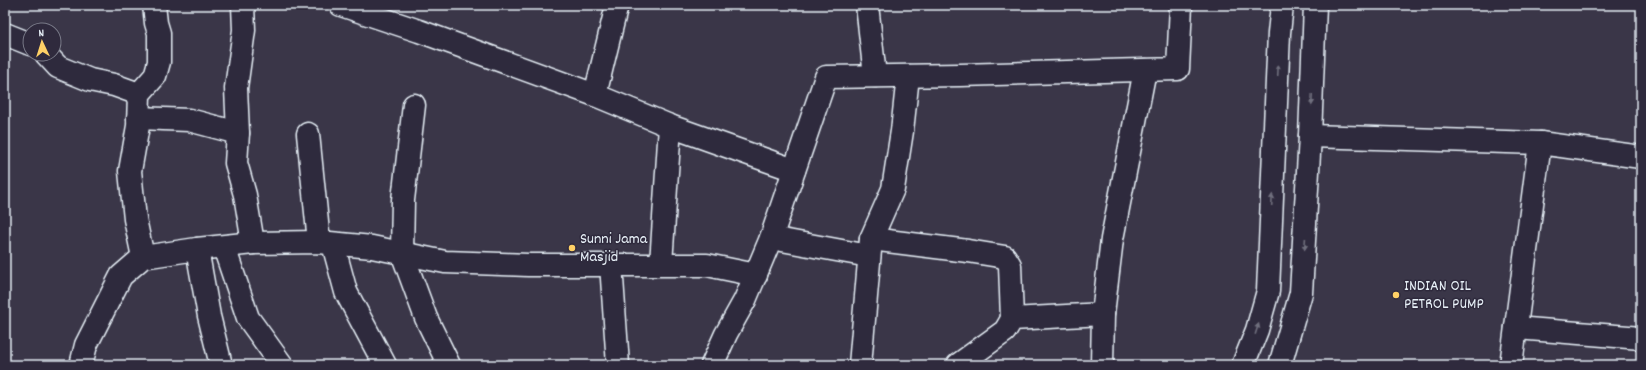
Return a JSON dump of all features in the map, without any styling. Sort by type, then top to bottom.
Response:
[{"type":"street","points":[[143,257],[135,219],[130,171],[140,94],[155,76],[159,62],[159,33],[154,5]]},
{"type":"street","points":[[243,5],[244,30],[236,88],[238,133],[236,163],[245,195],[253,244]]},
{"type":"street","points":[[341,5],[419,31],[595,95],[670,126],[794,170]]},
{"type":"street","points":[[595,95],[617,5]]},
{"type":"street","points":[[867,5],[875,76]]},
{"type":"street","points":[[712,365],[726,334],[745,300],[771,238],[826,77],[1178,69],[1180,5]]},
{"type":"street","points":[[1243,365],[1257,330],[1268,291],[1279,33],[1282,5]]},
{"type":"street","points":[[1280,365],[1301,293],[1310,136],[1315,5]]},
{"type":"street","points":[[5,34],[22,41]]},
{"type":"street","points":[[53,62],[58,67],[90,80],[114,85],[140,94]]},
{"type":"street","points":[[1102,365],[1103,314],[1112,239],[1145,70]]},
{"type":"street","points":[[860,365],[870,247],[893,189],[902,131],[908,76]]},
{"type":"street","points":[[414,105],[403,200],[402,253],[426,318],[449,365]]},
{"type":"street","points":[[138,118],[189,120],[238,133]]},
{"type":"street","points":[[661,264],[670,126]]},
{"type":"street","points":[[308,134],[326,243],[346,292],[385,365]]},
{"type":"street","points":[[1310,136],[1540,143],[1641,157]]},
{"type":"street","points":[[1511,365],[1540,143]]},
{"type":"street","points":[[771,238],[870,247],[968,251],[1005,257],[1010,265],[1012,320],[1005,331],[958,365]]},
{"type":"street","points":[[81,365],[86,345],[121,276],[143,257],[197,249],[253,244],[326,243],[372,247],[445,262],[528,265],[707,265],[756,275]]},
{"type":"street","points":[[224,247],[248,318],[282,365]]},
{"type":"street","points":[[197,249],[209,316],[221,365]]},
{"type":"street","points":[[611,264],[618,365]]},
{"type":"street","points":[[1012,320],[1103,314]]},
{"type":"street","points":[[1516,328],[1641,338]]},
{"type":"place","name":"Sunni Jama Masjid","points":[[572,248]]},
{"type":"place","name":"INDIAN OIL PETROL PUMP","points":[[1396,295]]}]
